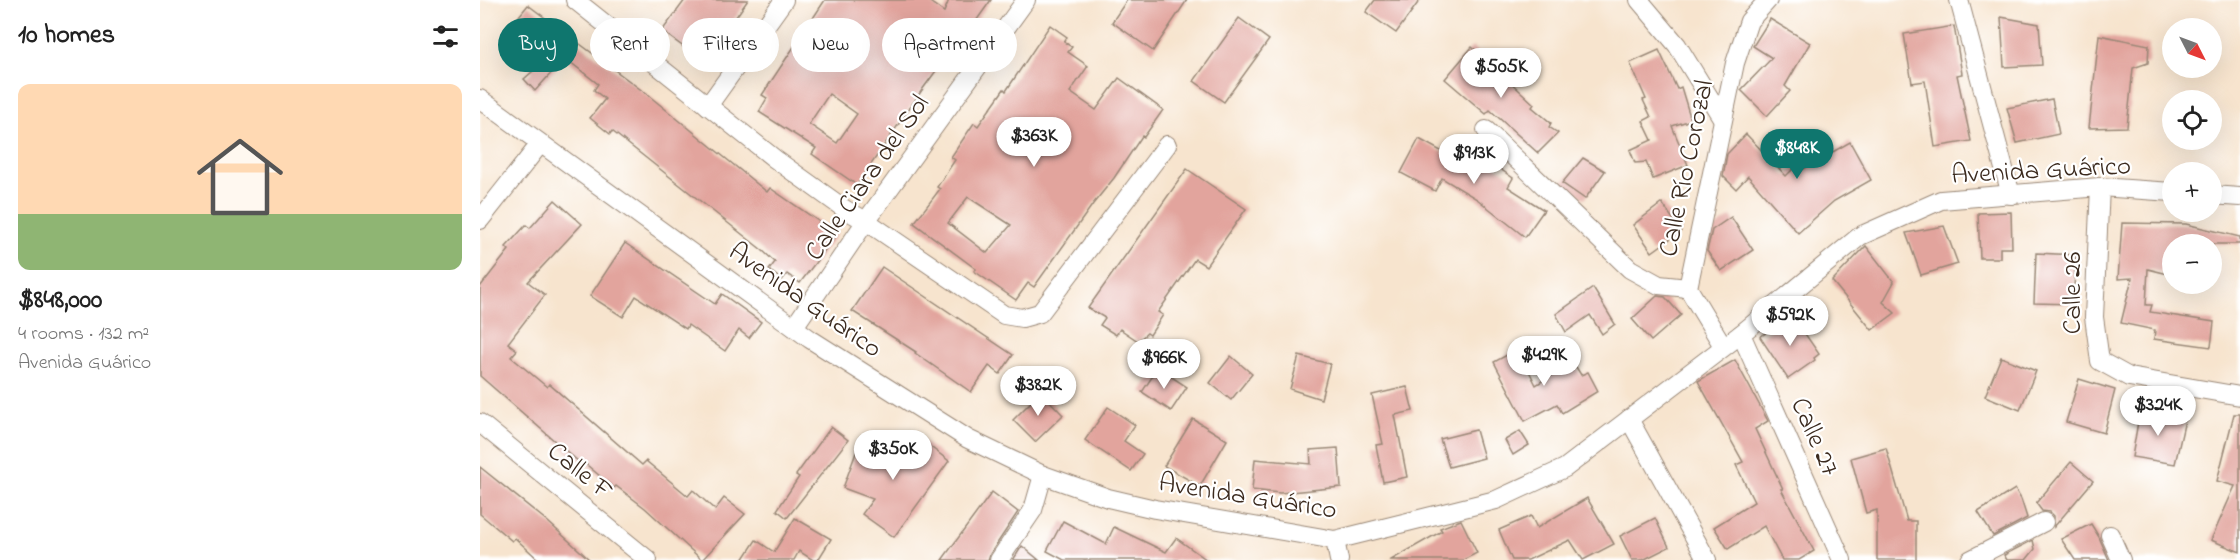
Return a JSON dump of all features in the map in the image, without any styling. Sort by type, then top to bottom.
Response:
[{"type":"street","points":[[575,0],[775,159],[846,210],[866,221],[1004,315],[1022,318],[1040,313],[1167,145]]},
{"type":"street","points":[[708,106],[784,0]]},
{"type":"street","name":"Calle Ciara del Sol","points":[[794,327],[866,221],[1026,0]]},
{"type":"street","points":[[1639,0],[1677,45],[1722,118]]},
{"type":"street","name":"Calle Río Corozal","points":[[1723,346],[1688,288],[1735,63],[1749,21],[1768,0]]},
{"type":"street","points":[[1959,0],[2011,195]]},
{"type":"street","name":"Avenida Guárico","points":[[480,99],[794,327],[968,439],[1043,475],[1108,498],[1155,509],[1335,540],[1496,500],[1565,468],[1741,334],[1860,236],[1941,200],[2100,187],[2162,191]]},
{"type":"street","points":[[1486,130],[1630,269],[1659,285],[1688,288]]},
{"type":"street","points":[[480,220],[540,144]]},
{"type":"street","name":"Calle 26","points":[[2100,187],[2094,317],[2100,362],[2129,377],[2240,396]]},
{"type":"street","points":[[2222,196],[2240,197]]},
{"type":"street","name":"Calle 27","points":[[1741,334],[1842,560]]},
{"type":"street","points":[[1629,419],[1707,560]]},
{"type":"street","name":"Calle F","points":[[480,423],[648,560]]},
{"type":"street","points":[[999,560],[1033,510],[1043,475]]},
{"type":"street","points":[[1970,560],[2044,522]]},
{"type":"street","points":[[2110,535],[2121,560]]},
{"type":"street","points":[[1335,540],[1339,560]]},
{"type":"building","points":[[685,0],[748,0],[735,18],[682,18],[682,46],[670,37],[670,20]]},
{"type":"building","points":[[825,0],[927,0],[944,12],[949,0],[991,0],[978,18],[882,18],[882,72],[935,72],[857,185],[812,154],[816,148],[759,112],[767,98],[762,95],[791,51],[791,72],[870,72],[870,18],[813,18]],"holes":[[[829,94],[857,114],[837,143],[809,124]]]},
{"type":"building","points":[[1127,0],[1187,0],[1153,51],[1112,22]]},
{"type":"building","points":[[1375,0],[1420,0],[1396,33],[1366,12]]},
{"type":"building","points":[[528,5],[545,18],[517,18]]},
{"type":"building","points":[[2001,17],[2039,24],[2042,65],[2004,67]]},
{"type":"building","points":[[1239,18],[1269,40],[1224,102],[1194,81]]},
{"type":"building","points":[[1770,19],[1810,43],[1785,86],[1790,91],[1767,116],[1741,90],[1772,58],[1753,46]]},
{"type":"building","points":[[1050,25],[1067,37],[1064,42],[1072,47],[1068,52],[1088,66],[1070,92],[1096,110],[1119,78],[1163,110],[1034,287],[1028,283],[1016,300],[974,271],[976,269],[914,223],[940,189],[937,187],[955,160],[951,157],[974,123],[978,126],[1004,89],[1006,91]],"holes":[[[968,197],[1011,225],[987,253],[948,223]]]},
{"type":"building","points":[[1954,26],[1962,74],[1957,75],[1971,141],[1935,147],[1925,81],[1912,83],[1904,34]]},
{"type":"building","points":[[2099,35],[2149,45],[2148,63],[2133,68],[2127,127],[2089,128]]},
{"type":"building","points":[[578,42],[590,52],[590,72],[617,72],[767,192],[770,188],[837,234],[800,283],[787,274],[782,280],[769,270],[775,262],[762,250],[612,131],[610,134],[590,118],[605,99],[594,90],[598,84],[578,68]]},
{"type":"building","points":[[1472,47],[1534,104],[1532,107],[1551,123],[1549,127],[1558,133],[1538,153],[1490,110],[1486,114],[1445,79]]},
{"type":"building","points":[[1659,50],[1677,89],[1681,87],[1691,120],[1672,126],[1688,165],[1653,179],[1646,162],[1635,163],[1630,150],[1652,140],[1643,121],[1651,117],[1643,100],[1646,99],[1630,63]]},
{"type":"building","points":[[532,72],[552,72],[535,91],[524,79]]},
{"type":"building","points":[[2052,99],[2059,134],[2017,143],[2007,108]]},
{"type":"building","points":[[1746,134],[1786,176],[1796,166],[1800,171],[1850,142],[1871,180],[1834,201],[1798,233],[1748,176],[1736,189],[1723,176],[1727,154]]},
{"type":"building","points":[[1419,139],[1479,172],[1487,160],[1513,178],[1508,187],[1544,210],[1525,237],[1477,199],[1442,178],[1435,191],[1401,173]]},
{"type":"building","points":[[1583,158],[1605,171],[1585,199],[1562,183]]},
{"type":"building","points":[[1187,169],[1246,209],[1206,266],[1195,259],[1158,312],[1163,315],[1150,335],[1147,333],[1138,341],[1120,329],[1116,335],[1100,325],[1105,318],[1088,308]]},
{"type":"building","points":[[555,200],[582,224],[528,282],[545,295],[508,343],[517,350],[511,357],[547,387],[549,384],[642,465],[646,461],[688,496],[693,490],[715,510],[724,498],[745,514],[702,560],[645,508],[616,486],[614,488],[581,460],[579,462],[480,376],[480,287],[509,250],[506,247],[526,225],[530,228]]},
{"type":"building","points":[[1662,203],[1681,231],[1652,252],[1633,225]]},
{"type":"building","points":[[2011,212],[2012,248],[2000,248],[2000,258],[1980,258],[1978,213]]},
{"type":"building","points":[[1731,217],[1753,250],[1721,271],[1707,251],[1712,230]]},
{"type":"building","points":[[2122,223],[2186,224],[2240,237],[2240,244],[2222,244],[2222,234],[2162,234],[2162,272],[2148,269],[2146,305],[2152,305],[2150,312],[2214,322],[2211,347],[2154,339],[2155,330],[2121,323],[2132,278],[2118,279]]},
{"type":"building","points":[[1944,226],[1958,264],[1921,275],[1906,233]]},
{"type":"building","points":[[625,243],[715,304],[722,294],[761,322],[749,338],[739,330],[725,351],[688,325],[686,329],[636,296],[623,317],[590,296]]},
{"type":"building","points":[[1866,246],[1894,282],[1883,302],[1895,313],[1872,330],[1832,281]]},
{"type":"building","points":[[2036,253],[2076,255],[2073,304],[2034,303]]},
{"type":"building","points":[[882,267],[1013,355],[1000,374],[989,366],[971,392],[916,352],[852,311]]},
{"type":"building","points":[[1593,288],[1615,324],[1602,334],[1590,315],[1566,332],[1556,314]]},
{"type":"building","points":[[1657,296],[1665,297],[1681,315],[1651,341],[1632,319]]},
{"type":"building","points":[[1792,315],[1819,354],[1814,358],[1815,360],[1788,379],[1760,337]]},
{"type":"building","points":[[1518,349],[1536,385],[1573,362],[1581,375],[1588,372],[1598,391],[1562,413],[1557,404],[1525,421],[1494,362]]},
{"type":"building","points":[[1231,356],[1252,374],[1231,400],[1210,383]]},
{"type":"building","points":[[1299,356],[1330,364],[1321,399],[1290,389]]},
{"type":"building","points":[[2001,357],[2036,371],[2020,410],[1985,396]]},
{"type":"building","points":[[1735,360],[1768,421],[1755,429],[1783,489],[1781,489],[1814,551],[1799,560],[1782,560],[1764,526],[1728,549],[1714,527],[1754,502],[1736,465],[1743,462],[1698,381]]},
{"type":"building","points":[[1158,368],[1187,387],[1171,411],[1142,392]]},
{"type":"building","points":[[2079,379],[2115,390],[2104,433],[2066,422]]},
{"type":"building","points":[[1407,387],[1413,411],[1395,415],[1407,477],[1383,482],[1376,445],[1383,444],[1372,395]]},
{"type":"building","points":[[1041,392],[1063,415],[1035,442],[1013,420]]},
{"type":"building","points":[[1108,407],[1135,425],[1124,441],[1143,454],[1131,471],[1085,440]]},
{"type":"building","points":[[2140,410],[2185,420],[2175,464],[2132,457]]},
{"type":"building","points":[[2234,414],[2240,414],[2240,552],[2211,540],[2235,486],[2217,481]]},
{"type":"building","points":[[1193,419],[1227,440],[1200,486],[1164,466]]},
{"type":"building","points":[[831,427],[848,440],[787,518],[777,510],[799,477],[796,475]]},
{"type":"building","points":[[1476,430],[1484,458],[1449,467],[1440,439]]},
{"type":"building","points":[[1520,431],[1529,445],[1513,455],[1505,440]]},
{"type":"building","points":[[861,439],[907,456],[920,439],[949,461],[894,537],[862,514],[873,499],[843,488]]},
{"type":"building","points":[[1338,448],[1341,487],[1280,493],[1252,490],[1255,459],[1311,464],[1310,450]]},
{"type":"building","points":[[1886,448],[1907,521],[1916,521],[1916,560],[1877,560],[1877,510],[1866,513],[1851,458]]},
{"type":"building","points":[[2071,462],[2093,481],[2054,527],[2054,516],[2050,512],[2042,511],[2036,503]]},
{"type":"building","points":[[480,467],[547,521],[590,560],[539,560],[515,538],[512,541],[480,514]]},
{"type":"building","points":[[2015,489],[2027,518],[1993,536],[1978,512]]},
{"type":"building","points":[[992,492],[1018,512],[988,560],[942,560]]},
{"type":"building","points":[[1587,498],[1614,544],[1583,560],[1570,540],[1528,560],[1512,560],[1499,530],[1531,516],[1537,528]]},
{"type":"building","points":[[795,518],[831,539],[818,560],[813,560],[799,551],[794,560],[743,560],[756,540],[774,552]]},
{"type":"building","points":[[1655,518],[1669,547],[1643,560],[1632,560],[1620,536]]},
{"type":"building","points":[[1461,520],[1477,553],[1463,560],[1391,560],[1442,531],[1440,528]]},
{"type":"building","points":[[1063,521],[1106,544],[1114,527],[1166,552],[1176,538],[1207,560],[1064,560],[1047,551]]},
{"type":"building","points":[[2091,524],[2109,560],[2075,560],[2061,539]]},
{"type":"building","points":[[2033,540],[2035,549],[2026,560],[2007,560],[2004,555]]},
{"type":"building","points":[[1022,546],[1039,560],[1013,560]]}]
